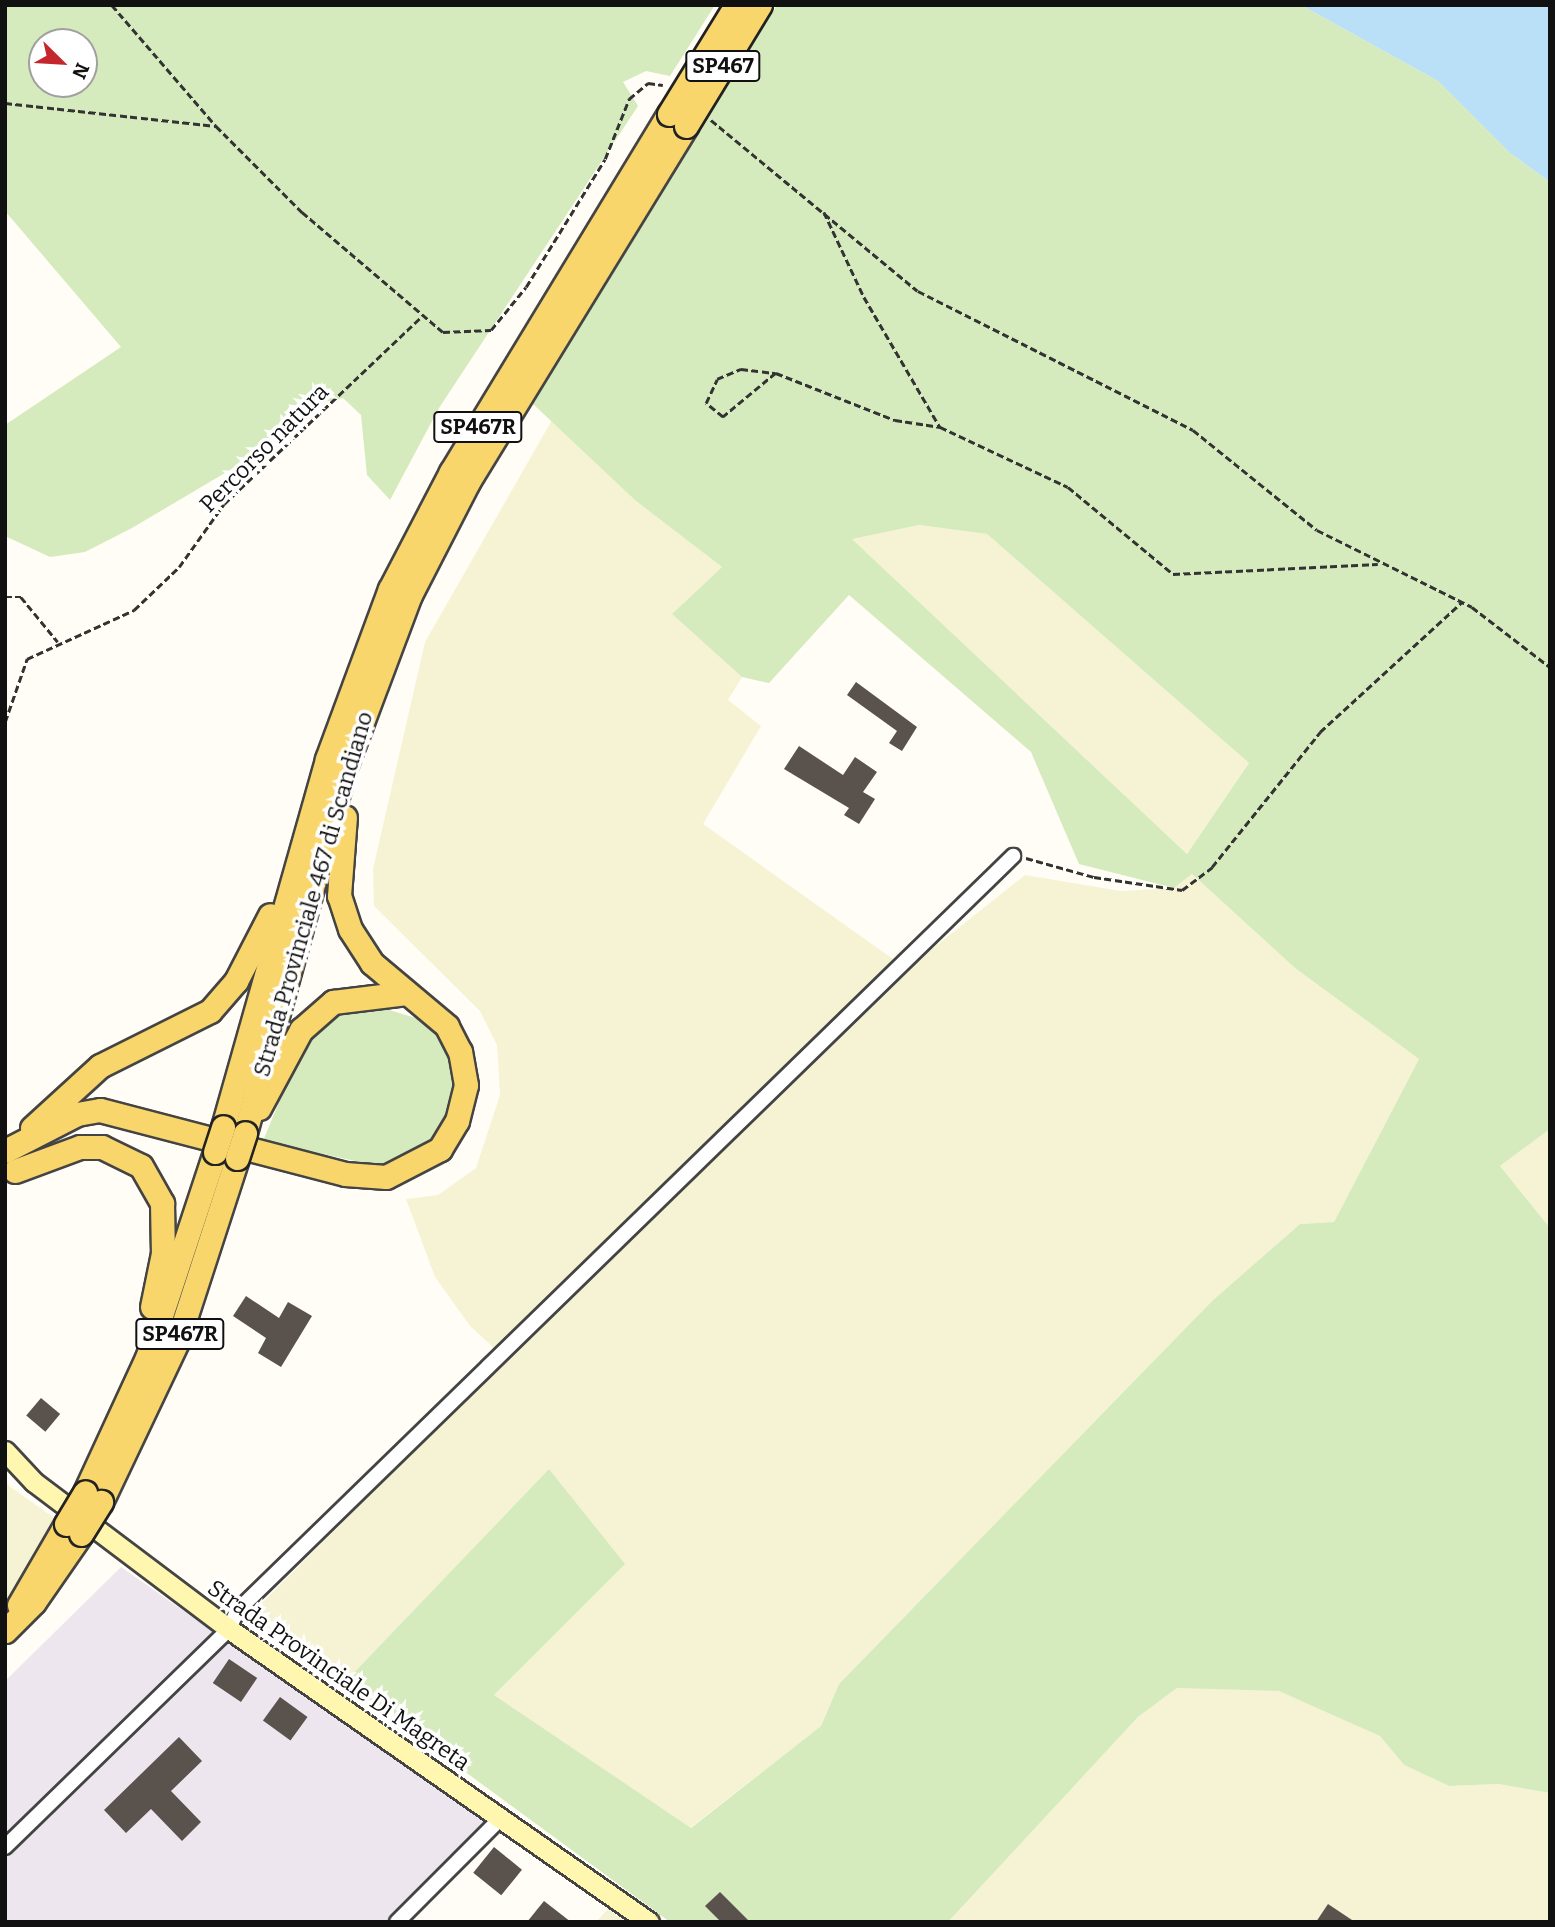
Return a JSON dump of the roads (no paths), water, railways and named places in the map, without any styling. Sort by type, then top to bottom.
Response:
[{"type":"main road","name":"Strada Provinciale 467 di Scandiano","points":[[93,1497],[239,1127],[356,738],[410,596],[468,482],[685,118],[736,5]]},
{"type":"main road","name":"Strada Provinciale 467 di Scandiano","points":[[239,1127],[295,869],[359,664],[396,577],[458,461],[761,5]]},
{"type":"main road","points":[[8,1162],[72,1130],[137,1117],[345,1174],[386,1177],[416,1166],[452,1130],[466,1085],[447,1026],[372,963],[349,929],[339,896],[356,738]]},
{"type":"main road","points":[[8,1162],[100,1066],[210,1011],[236,981],[295,869]]},
{"type":"main road","points":[[239,1127],[271,1094],[301,1030],[333,1002],[407,993]]},
{"type":"main road","points":[[8,1162],[102,1147],[125,1154],[155,1184],[163,1253],[147,1358]]},
{"type":"main road","name":"Strada Provinciale 467 di Scandiano","points":[[10,1625],[34,1602],[178,1340],[226,1156]]},
{"type":"main road","name":"Strada Provinciale Di Magreta","points":[[6,1453],[229,1629],[649,1922]]},
{"type":"street","points":[[5,1847],[229,1629],[237,1611],[1013,856]]},
{"type":"street","points":[[397,1922],[500,1819]]},
{"type":"water","points":[[1301,5],[1550,5],[1550,182],[1510,153],[1438,81]]}]
